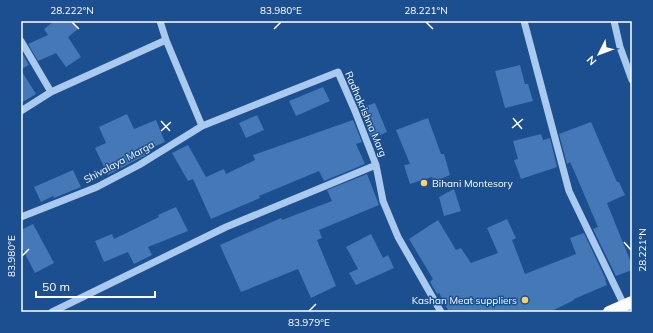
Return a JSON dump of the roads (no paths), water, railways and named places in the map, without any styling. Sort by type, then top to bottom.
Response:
[{"type":"highway","points":[[609,312],[628,304]]},
{"type":"street","points":[[160,21],[166,40],[202,126]]},
{"type":"street","points":[[524,21],[569,191],[628,304]]},
{"type":"street","points":[[614,21],[620,47],[632,80]]},
{"type":"street","points":[[21,111],[51,92],[166,40]]},
{"type":"street","points":[[21,41],[51,92]]},
{"type":"street","name":"Radhakrishna Marg","points":[[202,126],[338,72],[376,165],[383,200],[398,237],[441,312]]},
{"type":"street","name":"Shivalaya Marga","points":[[21,217],[97,187],[139,165],[202,126]]},
{"type":"street","points":[[52,312],[226,227],[376,165]]},
{"type":"place","name":"Bihani Montesory","points":[[424,183]]},
{"type":"place","name":"Kashan Meat suppliers","points":[[525,300]]}]
